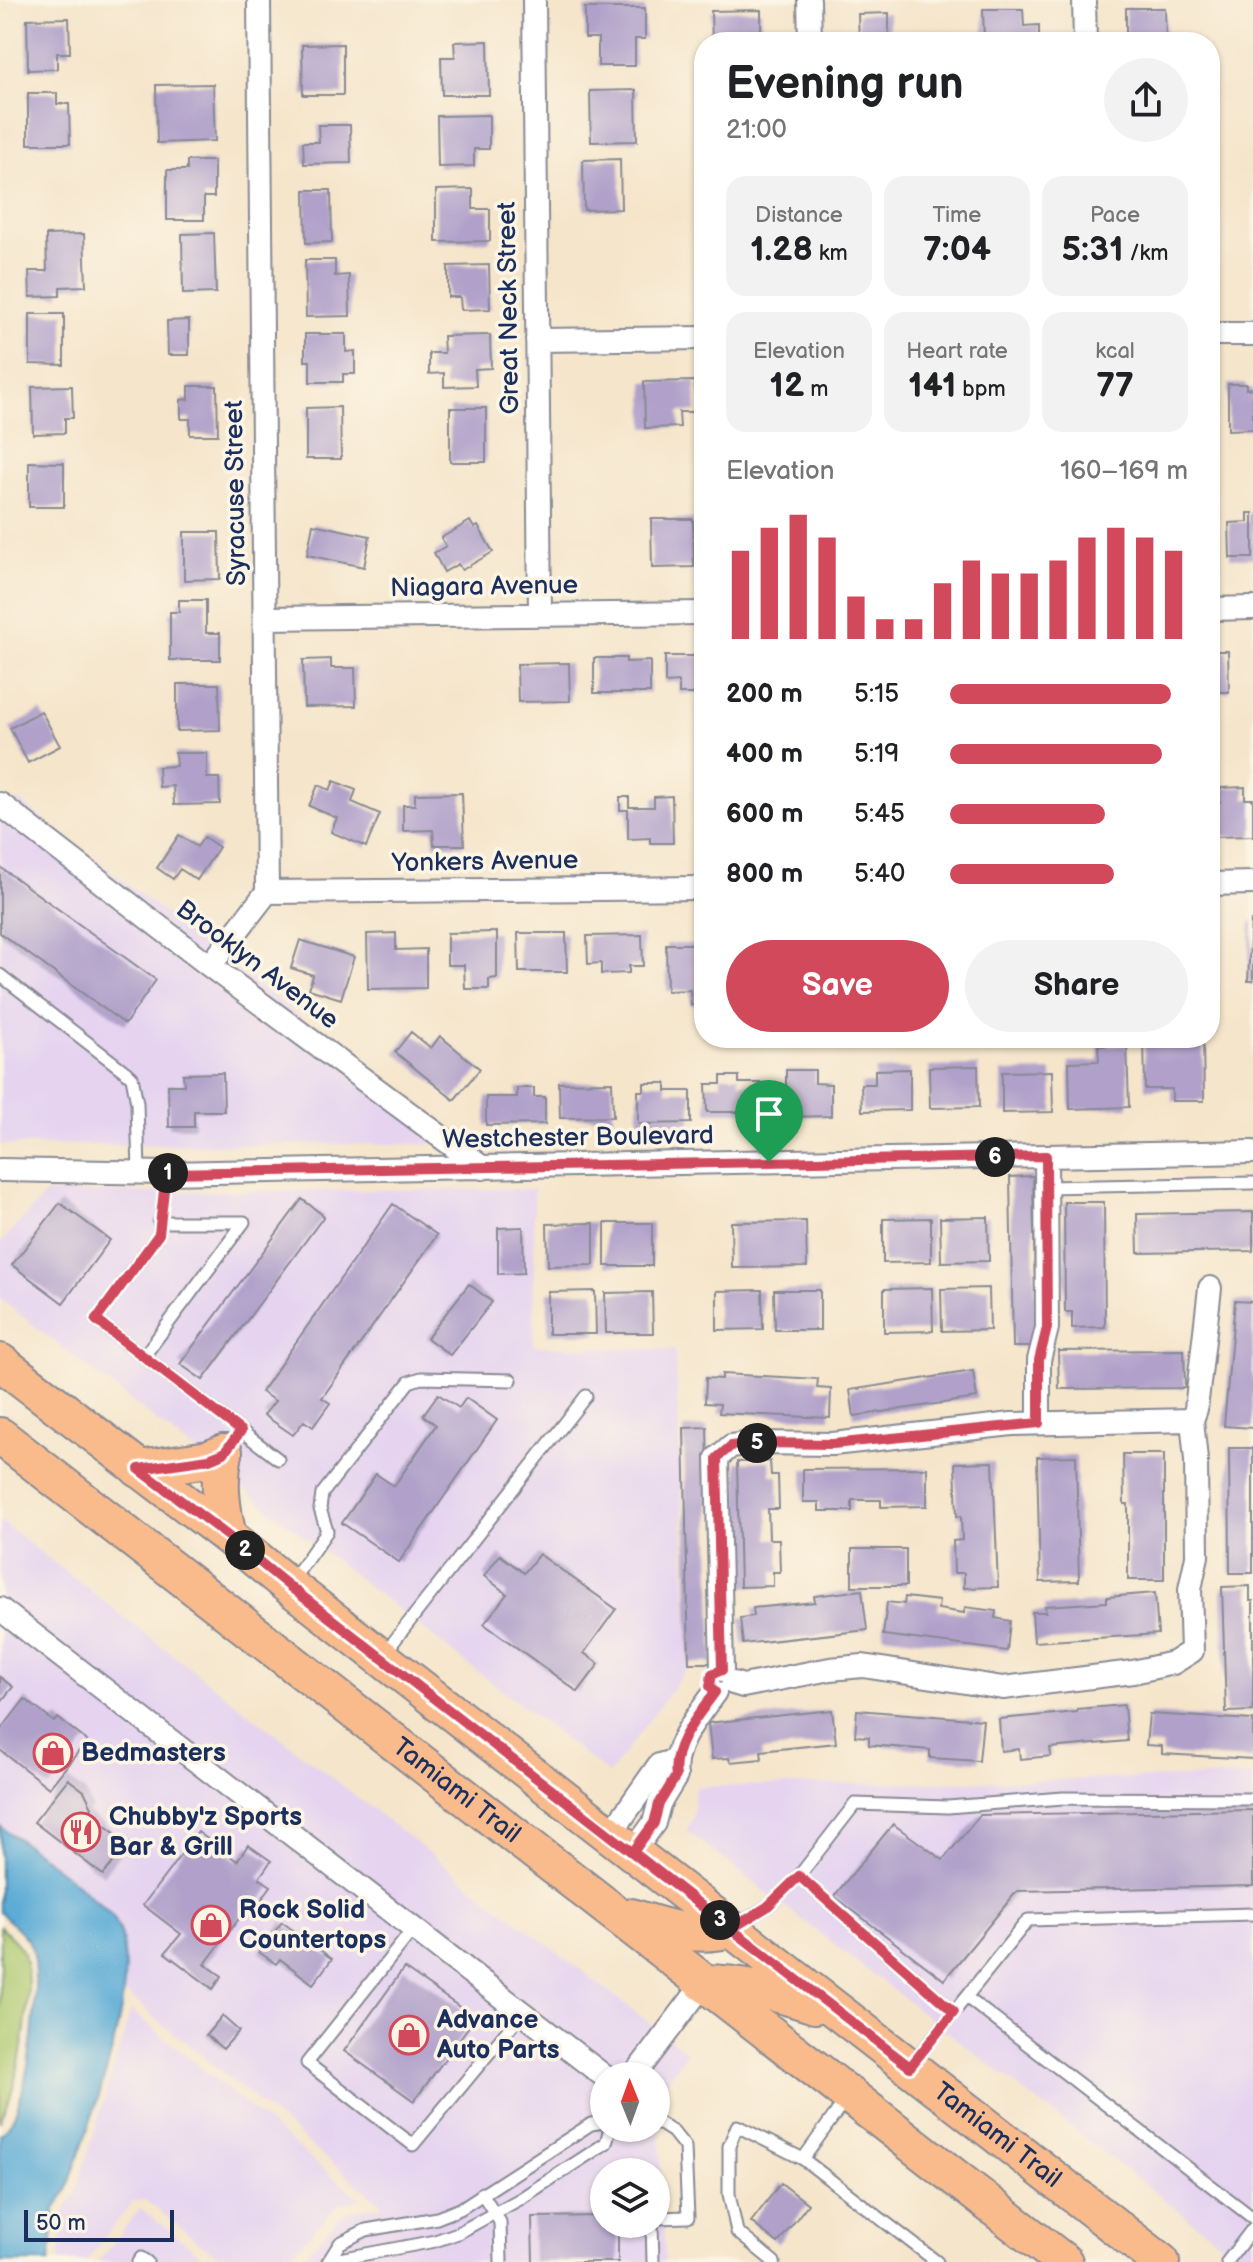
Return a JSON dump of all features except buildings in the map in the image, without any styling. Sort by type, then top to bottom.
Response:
[{"type":"main road","name":"Tamiami Trail","points":[[0,1362],[1161,2262]]},
{"type":"main road","name":"Tamiami Trail","points":[[0,1436],[1059,2261]]},
{"type":"main road","points":[[139,1469],[209,1459],[233,1442]]},
{"type":"main road","points":[[228,1536],[221,1506],[221,1469],[233,1442]]},
{"type":"main road","points":[[614,1913],[685,1932],[710,1935],[731,1929]]},
{"type":"main road","points":[[704,1983],[735,1983],[766,1989],[839,2013]]},
{"type":"street","name":"Syracuse Street","points":[[259,0],[267,892]]},
{"type":"street","name":"Great Neck Street","points":[[534,0],[540,615]]},
{"type":"street","points":[[809,0],[810,32]]},
{"type":"street","points":[[1084,0],[1085,32]]},
{"type":"street","points":[[1220,334],[1253,334]]},
{"type":"street","points":[[537,340],[694,338]]},
{"type":"street","points":[[1220,609],[1253,608]]},
{"type":"street","name":"Niagara Avenue","points":[[265,618],[694,613]]},
{"type":"street","name":"Brooklyn Avenue","points":[[0,804],[210,966],[483,1168]]},
{"type":"street","points":[[1220,884],[1253,883]]},
{"type":"street","name":"Yonkers Avenue","points":[[267,892],[694,888]]},
{"type":"street","points":[[210,966],[267,892]]},
{"type":"street","name":"Westchester Boulevard","points":[[0,1170],[166,1173],[1253,1152]]},
{"type":"street","points":[[1039,1423],[1039,1360],[1047,1328],[1046,1156]]},
{"type":"street","points":[[723,1681],[743,1686],[830,1669],[863,1666],[1003,1688],[1133,1672],[1173,1663],[1192,1651],[1190,1589],[1197,1556],[1196,1460],[1192,1420],[1196,1409],[1210,1288]]},
{"type":"street","points":[[621,1844],[654,1823],[659,1804],[676,1776],[673,1761],[691,1726],[723,1681],[717,1458],[731,1446],[753,1443],[833,1444],[1039,1423],[1192,1420]]},
{"type":"street","points":[[0,1609],[590,2065]]},
{"type":"street","points":[[645,2062],[704,1983]]},
{"type":"lane","points":[[0,975],[132,1077],[137,1103],[139,1172]]},
{"type":"lane","points":[[166,1173],[159,1234],[96,1320],[144,1356],[233,1442],[278,1459]]},
{"type":"lane","points":[[1046,1187],[1253,1183]]},
{"type":"lane","points":[[144,1356],[244,1222],[159,1222]]},
{"type":"lane","points":[[289,1586],[327,1531],[320,1509],[322,1494],[409,1382],[421,1378],[511,1380]]},
{"type":"lane","points":[[381,1658],[586,1396]]},
{"type":"lane","points":[[731,1929],[767,1907],[799,1876],[855,1804],[948,1807],[1063,1798],[1253,1799]]},
{"type":"lane","points":[[799,1876],[954,2012]]},
{"type":"lane","points":[[910,2067],[1028,1920],[1253,1914]]},
{"type":"lane","points":[[414,1928],[307,2063],[413,2145],[522,2013]]},
{"type":"lane","points":[[966,1997],[1253,2218]]},
{"type":"lane","points":[[803,2159],[849,2095]]},
{"type":"lane","points":[[329,2262],[340,2243],[366,2230],[437,2218],[460,2209],[590,2125]]},
{"type":"lane","points":[[774,2262],[737,2232],[729,2194],[729,2146],[737,2126],[803,2159],[937,2262]]},
{"type":"lane","points":[[670,2130],[685,2147],[688,2202],[688,2217],[670,2218]]},
{"type":"lane","points":[[329,2262],[435,2241],[458,2233],[606,2142]]},
{"type":"lane","points":[[482,2193],[500,2222],[501,2262]]},
{"type":"lane","points":[[395,2225],[399,2248]]},
{"type":"lane","points":[[1227,2262],[1253,2228]]},
{"type":"lane","points":[[652,2238],[653,2262]]},
{"type":"lane","points":[[138,2262],[141,2258],[147,2262]]},
{"type":"shaded area","points":[[18,800],[464,1144],[0,1145],[0,823]]},
{"type":"shaded area","points":[[534,1189],[534,1346],[675,1350],[689,1666],[609,1774],[0,1299],[0,1244],[46,1193]]},
{"type":"shaded area","points":[[0,1521],[687,2052],[670,2077],[670,2062],[590,2062],[590,2142],[660,2142],[661,2158],[590,2158],[590,2238],[664,2238],[665,2262],[297,2262],[344,2213],[383,2205],[124,1992],[126,1974],[113,1918],[72,1878],[0,1826]]},
{"type":"shaded area","points":[[1253,1776],[1253,2262],[1245,2262],[686,1830],[693,1818],[695,1787]]},
{"type":"shaded area","points":[[131,2010],[360,2199],[338,2205],[284,2262],[225,2262],[145,2200],[133,2201],[86,2262],[59,2262],[63,2213],[75,2195]]},
{"type":"shaded area","points":[[140,2208],[210,2262],[98,2262]]},
{"type":"green space","points":[[0,1926],[24,1955],[28,1993],[19,2063],[0,2122]]},
{"type":"water","points":[[0,1826],[59,1869],[107,1910],[114,1919],[123,1945],[125,1977],[120,2014],[100,2093],[67,2191],[55,2209],[50,2262],[0,2262],[0,2134],[10,2123],[26,2077],[35,1989],[30,1944],[0,1912]]},
{"type":"place","name":"Bedmasters","points":[[53,1753]]},
{"type":"place","name":"Chubby'z Sports Bar & Grill","points":[[81,1832]]},
{"type":"place","name":"Rock Solid Countertops","points":[[211,1925]]},
{"type":"place","name":"Advance Auto Parts","points":[[409,2035]]},
{"type":"route","points":[[769,1162],[166,1173],[159,1234],[96,1320],[241,1431],[224,1453],[209,1459],[139,1469],[731,1929],[767,1907],[799,1876],[954,2012],[910,2067],[731,1929],[633,1852],[654,1823],[659,1804],[676,1776],[673,1761],[691,1726],[715,1692],[709,1682],[712,1674],[722,1670],[717,1458],[731,1446],[753,1443],[833,1444],[1039,1423],[1039,1360],[1047,1328],[1048,1293],[1046,1156],[769,1162]]}]
